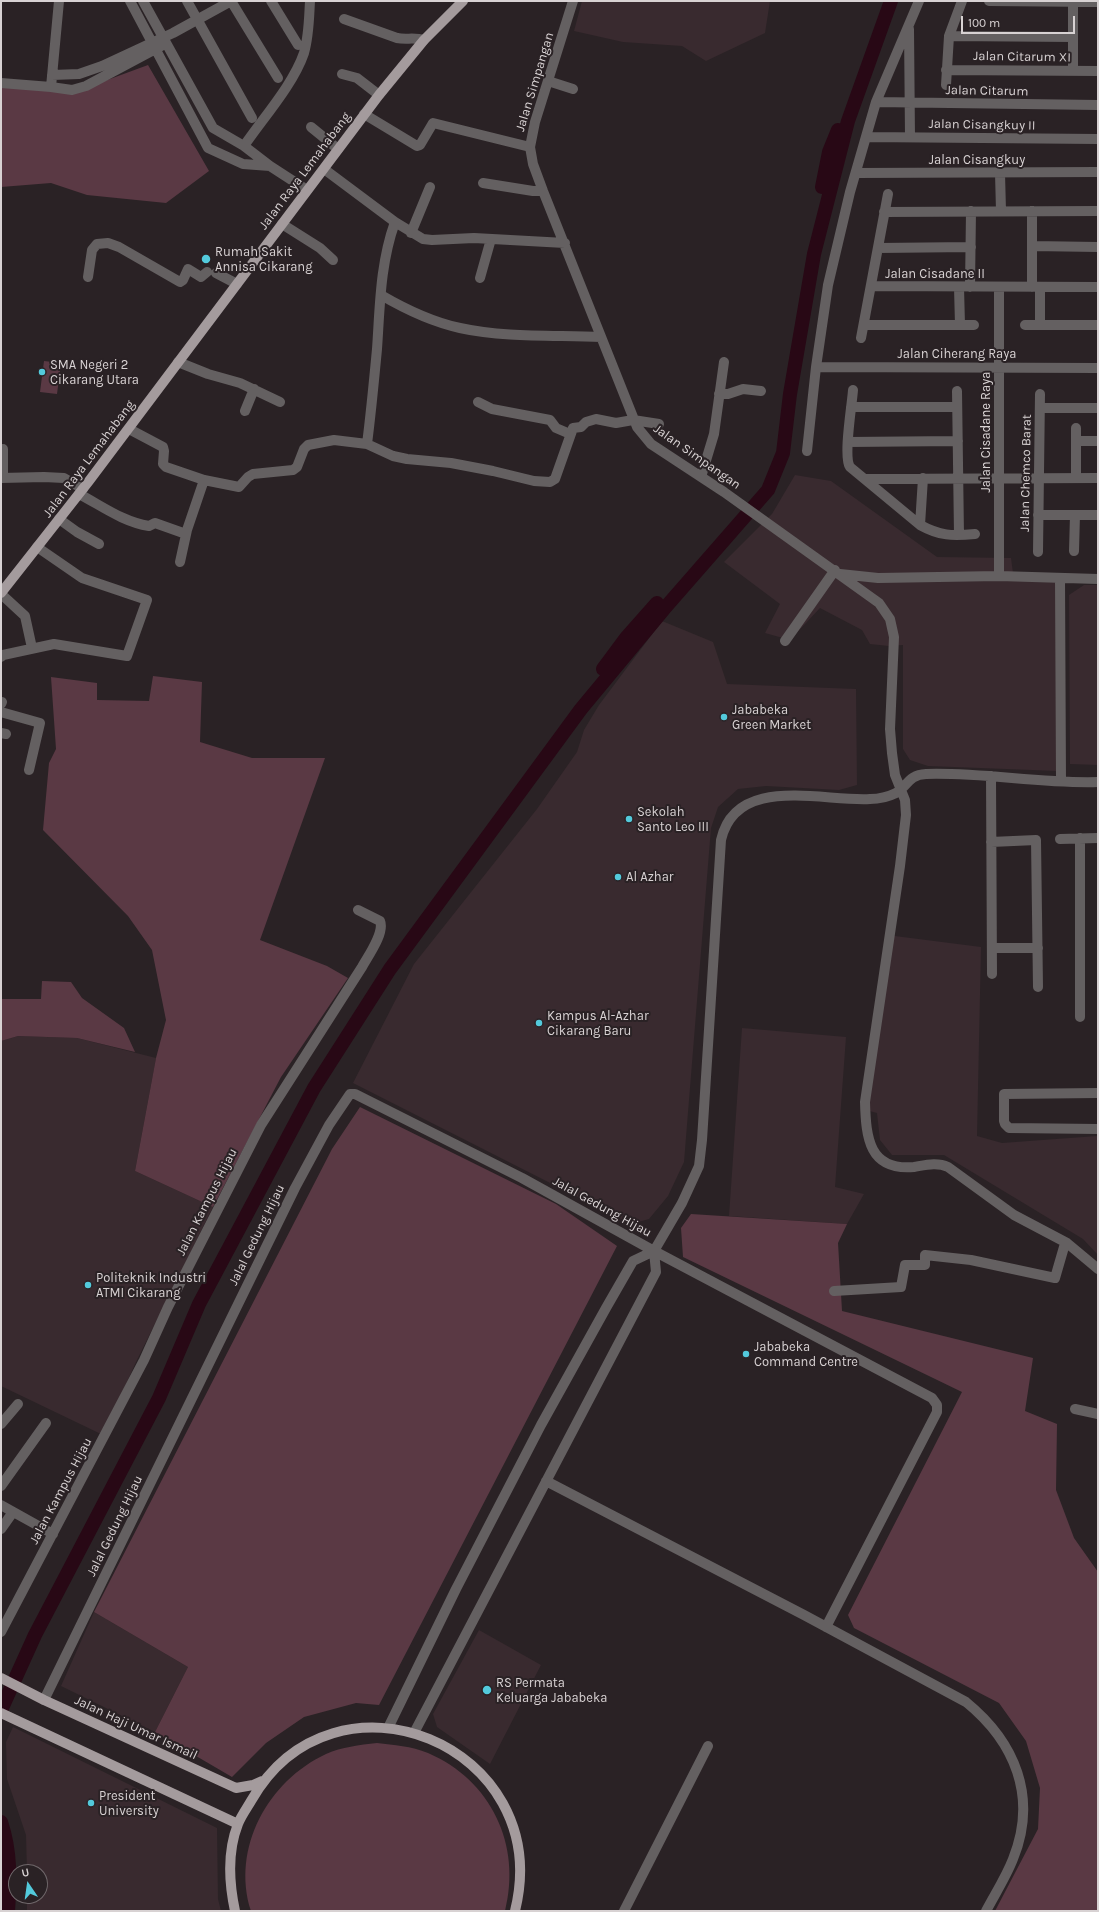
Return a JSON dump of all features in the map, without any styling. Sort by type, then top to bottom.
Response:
[{"type":"main road","name":"Jalan Raya Lemahabang","points":[[1,593],[129,429],[379,94],[424,40],[463,1]]},
{"type":"main road","name":"Jalan Haji Umar Ismail","points":[[1,1678],[236,1788],[262,1781]]},
{"type":"main road","points":[[1,1713],[238,1824]]},
{"type":"main road","points":[[235,1911],[230,1888],[230,1856],[238,1824],[262,1781],[279,1764],[298,1750],[318,1739],[341,1732],[364,1728],[388,1728],[414,1733],[436,1741],[456,1752],[474,1766],[493,1787],[508,1811],[517,1837],[521,1865],[520,1893],[515,1911]]},
{"type":"street","points":[[51,87],[59,1]]},
{"type":"street","points":[[130,1],[208,148],[243,164],[270,166]]},
{"type":"street","points":[[143,1],[213,128],[244,146],[270,166],[307,190]]},
{"type":"street","points":[[187,1],[252,118]]},
{"type":"street","points":[[1,83],[72,90],[86,86],[164,40],[173,33],[231,1],[278,78]]},
{"type":"street","points":[[271,1],[298,45]]},
{"type":"street","points":[[244,146],[285,88],[303,54],[309,23],[310,1]]},
{"type":"street","name":"Jalan Simpangan","points":[[573,1],[535,122],[530,147],[533,164],[543,191],[565,243],[633,420],[644,437],[651,444],[724,492],[768,525],[838,572],[879,603],[890,619],[894,637],[890,729],[895,775],[905,800],[906,815],[865,1102],[867,1131],[872,1149],[881,1160],[893,1166],[905,1168],[939,1164],[948,1167],[1014,1215],[1067,1243],[1098,1269]]},
{"type":"street","points":[[807,451],[816,367],[828,285],[856,173],[876,102],[919,1]]},
{"type":"street","points":[[946,85],[949,36],[962,1]]},
{"type":"street","points":[[989,1],[1098,2]]},
{"type":"street","points":[[1073,1],[1073,71]]},
{"type":"street","points":[[344,19],[397,38],[405,40],[413,38],[424,40]]},
{"type":"street","points":[[909,26],[910,137]]},
{"type":"street","points":[[949,36],[1073,37]]},
{"type":"street","points":[[52,75],[66,76],[86,73],[154,46]]},
{"type":"street","name":"Jalan Citarum XI","points":[[946,70],[1098,71]]},
{"type":"street","points":[[342,74],[357,78],[379,94]]},
{"type":"street","points":[[548,81],[573,89]]},
{"type":"street","name":"Jalan Citarum","points":[[876,102],[1098,105]]},
{"type":"street","points":[[364,114],[417,146],[420,145],[432,123],[530,147]]},
{"type":"street","points":[[312,127],[338,149]]},
{"type":"street","name":"Jalan Cisangkuy II","points":[[866,137],[1098,139]]},
{"type":"street","points":[[324,169],[411,233],[429,240],[474,238],[565,243]]},
{"type":"street","name":"Jalan Cisangkuy","points":[[856,173],[1098,172]]},
{"type":"street","points":[[1000,173],[1001,211]]},
{"type":"street","points":[[483,183],[532,191],[543,191]]},
{"type":"street","points":[[411,233],[430,187]]},
{"type":"street","points":[[861,338],[888,194]]},
{"type":"street","points":[[970,286],[971,211]]},
{"type":"street","points":[[1032,211],[1032,246],[1040,325]]},
{"type":"street","points":[[884,212],[1098,211]]},
{"type":"street","points":[[367,444],[381,295],[381,279],[385,250],[395,222]]},
{"type":"street","points":[[282,224],[320,248],[333,260]]},
{"type":"street","points":[[480,278],[490,239]]},
{"type":"street","points":[[88,277],[92,250],[97,244],[103,243],[119,247],[180,282],[183,280],[188,269],[201,277],[211,273],[237,284]]},
{"type":"street","points":[[1032,246],[1098,247]]},
{"type":"street","points":[[878,248],[971,247]]},
{"type":"street","name":"Jalan Cisadane II","points":[[871,286],[1098,287]]},
{"type":"street","points":[[959,287],[960,325]]},
{"type":"street","name":"Jalan Cisadane Raya","points":[[998,287],[999,576]]},
{"type":"street","points":[[381,295],[418,314],[460,328],[496,333],[601,337]]},
{"type":"street","points":[[864,325],[974,325]]},
{"type":"street","points":[[1025,325],[1098,325]]},
{"type":"street","points":[[178,362],[254,389],[280,402]]},
{"type":"street","points":[[701,477],[714,434],[724,362]]},
{"type":"street","name":"Jalan Ciherang Raya","points":[[816,367],[1098,368]]},
{"type":"street","points":[[245,411],[254,389]]},
{"type":"street","points":[[719,394],[728,394],[743,389],[761,391]]},
{"type":"street","points":[[853,390],[848,442],[849,465],[920,525],[939,534],[975,534]]},
{"type":"street","points":[[957,391],[959,535]]},
{"type":"street","name":"Jalan Chemco Barat","points":[[1038,552],[1040,394]]},
{"type":"street","points":[[478,402],[492,409],[550,420],[556,428],[570,434]]},
{"type":"street","points":[[851,407],[957,407]]},
{"type":"street","points":[[1040,408],[1098,408]]},
{"type":"street","points":[[129,429],[163,447],[163,464],[166,467],[204,480],[239,487],[248,477],[253,474],[293,470],[297,467],[304,449],[308,445],[334,440],[367,444],[393,456],[451,462],[534,481],[550,482],[555,480],[573,428],[581,427],[590,420],[616,423],[633,420],[659,424]]},
{"type":"street","points":[[1076,428],[1076,478]]},
{"type":"street","points":[[1076,441],[1098,441]]},
{"type":"street","points":[[848,442],[958,442]]},
{"type":"street","points":[[3,449],[2,478],[64,478],[81,492],[116,516],[149,526],[155,523],[186,534]]},
{"type":"street","points":[[920,525],[923,478]]},
{"type":"street","points":[[865,479],[1098,478]]},
{"type":"street","points":[[180,562],[186,534],[204,480]]},
{"type":"street","points":[[1038,515],[1098,514]]},
{"type":"street","points":[[1074,551],[1075,515]]},
{"type":"street","points":[[59,519],[77,532],[99,544]]},
{"type":"street","points":[[1,657],[3,655],[54,644],[127,656],[147,600],[82,578],[37,547]]},
{"type":"street","points":[[785,641],[838,572],[878,578],[999,576],[1098,579]]},
{"type":"street","points":[[1060,578],[1061,781]]},
{"type":"street","points":[[1,593],[25,616],[32,648]]},
{"type":"street","points":[[1,712],[40,723],[29,770]]},
{"type":"street","points":[[414,1733],[656,1272],[654,1251],[684,1198],[699,1166],[701,1158],[722,840],[730,819],[744,806],[753,801],[767,797],[788,796],[870,799],[889,796],[901,789],[915,776],[924,774],[1098,782]]},
{"type":"street","points":[[991,776],[992,974]]},
{"type":"street","points":[[1080,838],[1080,1017]]},
{"type":"street","points":[[1060,839],[1098,838]]},
{"type":"street","points":[[991,842],[1036,840],[1038,987]]},
{"type":"street","name":"Jalan Kampus Hijau","points":[[1,1632],[144,1360],[168,1307],[261,1125],[362,967],[376,941],[381,930],[380,921],[358,910]]},
{"type":"street","points":[[992,948],[1038,948]]},
{"type":"street","points":[[1098,1093],[1004,1094],[1004,1121],[1010,1128],[1098,1129]]},
{"type":"street","name":"Jalal Gedung Hijau","points":[[42,1698],[295,1188],[329,1125],[349,1094],[355,1094],[522,1178],[654,1251]]},
{"type":"street","points":[[834,1291],[901,1287],[905,1265],[925,1265],[925,1255],[941,1255],[971,1260],[1055,1278],[1064,1247],[1067,1243]]},
{"type":"street","points":[[654,1251],[936,1401],[937,1412],[826,1626]]},
{"type":"street","points":[[388,1728],[456,1589],[541,1425],[606,1308],[633,1261],[654,1251]]},
{"type":"street","points":[[1,1424],[18,1404]]},
{"type":"street","points":[[1074,1409],[1098,1414]]},
{"type":"street","points":[[1,1486],[46,1423]]},
{"type":"street","points":[[546,1481],[826,1626],[966,1702],[993,1727],[1005,1744],[1015,1765],[1021,1787],[1023,1811],[1021,1829],[1013,1860],[986,1911]]},
{"type":"street","points":[[1,1505],[53,1534]]},
{"type":"street","points":[[1,1529],[13,1512]]},
{"type":"street","points":[[624,1911],[708,1746]]},
{"type":"shaded area","points":[[582,1],[770,1],[765,33],[706,61],[682,46],[623,42],[574,31]]},
{"type":"shaded area","points":[[148,65],[209,171],[166,203],[87,195],[51,183],[1,187],[1,87],[72,93]]},
{"type":"shaded area","points":[[44,361],[61,363],[57,394],[40,392]]},
{"type":"shaded area","points":[[795,475],[831,481],[937,557],[1011,558],[1013,573],[1058,575],[1058,771],[928,766],[910,760],[903,749],[903,645],[889,646],[870,644],[862,630],[820,608],[790,640],[765,633],[780,604],[724,562],[772,514]]},
{"type":"shaded area","points":[[1084,585],[1098,585],[1098,765],[1070,764],[1069,595]]},
{"type":"shaded area","name":"Kampus Al-Azhar Cikarang Baru","points":[[662,621],[713,642],[727,684],[856,689],[857,785],[839,790],[766,786],[738,789],[718,807],[711,828],[684,1162],[668,1196],[649,1219],[631,1224],[353,1083],[414,964],[537,809],[577,752],[584,730],[599,705]]},
{"type":"shaded area","points":[[153,676],[202,682],[200,742],[252,758],[325,758],[260,940],[327,966],[348,978],[281,1077],[213,1207],[135,1171],[156,1058],[166,1020],[152,950],[128,916],[43,830],[49,763],[56,749],[51,677],[97,683],[97,700],[149,701]]},
{"type":"shaded area","points":[[887,935],[981,947],[977,1136],[1002,1143],[1097,1136],[1098,1255],[1083,1239],[944,1155],[892,1155],[880,1140],[877,1113],[862,1109]]},
{"type":"shaded area","points":[[42,981],[71,982],[82,998],[124,1028],[135,1052],[77,1038],[18,1036],[1,1041],[1,999],[41,999]]},
{"type":"shaded area","points":[[742,1028],[846,1037],[835,1187],[864,1194],[847,1224],[729,1216]]},
{"type":"shaded area","name":"Politeknik Industri ATMI Cikarang","points":[[18,1036],[77,1038],[156,1058],[135,1171],[213,1207],[136,1362],[103,1435],[1,1386],[1,1041]]},
{"type":"shaded area","points":[[360,1107],[556,1204],[617,1246],[379,1705],[356,1703],[304,1717],[266,1743],[232,1777],[155,1732],[188,1667],[94,1612],[332,1149]]},
{"type":"shaded area","points":[[691,1214],[847,1224],[838,1243],[842,1311],[1033,1358],[1025,1411],[1057,1424],[1056,1490],[1074,1538],[1098,1572],[1098,1911],[995,1911],[1038,1829],[1040,1788],[1026,1741],[999,1703],[854,1628],[848,1615],[962,1392],[683,1257],[681,1228]]},
{"type":"shaded area","points":[[94,1612],[188,1667],[155,1732],[61,1686]]},
{"type":"shaded area","name":"RS Permata Keluarga Jababeka","points":[[479,1630],[541,1665],[490,1764],[437,1727],[433,1714]]},
{"type":"shaded area","name":"President University","points":[[13,1727],[217,1828],[218,1899],[221,1911],[27,1911],[27,1904],[48,1904],[48,1864],[27,1864],[26,1835],[7,1779],[6,1742]]},
{"type":"shaded area","points":[[377,1743],[409,1747],[428,1753],[450,1765],[469,1780],[485,1797],[496,1817],[505,1839],[509,1862],[509,1886],[505,1911],[251,1911],[246,1887],[246,1864],[251,1841],[259,1819],[272,1799],[287,1781],[305,1766],[326,1754],[344,1748]]},
{"type":"waterway","points":[[1,1710],[35,1635],[159,1398],[199,1304],[314,1088],[390,969],[581,709],[664,609],[768,490],[783,453],[790,394],[814,254],[848,121],[891,1]]},
{"type":"waterway","points":[[822,187],[829,152],[838,130]]},
{"type":"waterway","points":[[603,669],[626,638],[657,603]]},
{"type":"waterway","points":[[1,1822],[7,1844],[9,1866],[8,1911]]},
{"type":"place","name":"Rumah Sakit Annisa Cikarang","points":[[206,259]]},
{"type":"place","name":"SMA Negeri 2 Cikarang Utara","points":[[42,372]]},
{"type":"place","name":"Jababeka Green Market","points":[[724,717]]},
{"type":"place","name":"Sekolah Santo Leo III","points":[[629,819]]},
{"type":"place","name":"Al Azhar","points":[[618,877]]},
{"type":"place","name":"Kampus Al-Azhar Cikarang Baru","points":[[539,1023]]},
{"type":"place","name":"Politeknik Industri ATMI Cikarang","points":[[88,1285]]},
{"type":"place","name":"Jababeka Command Centre","points":[[746,1354]]},
{"type":"place","name":"RS Permata Keluarga Jababeka","points":[[487,1690]]},
{"type":"place","name":"President University","points":[[91,1803]]}]
